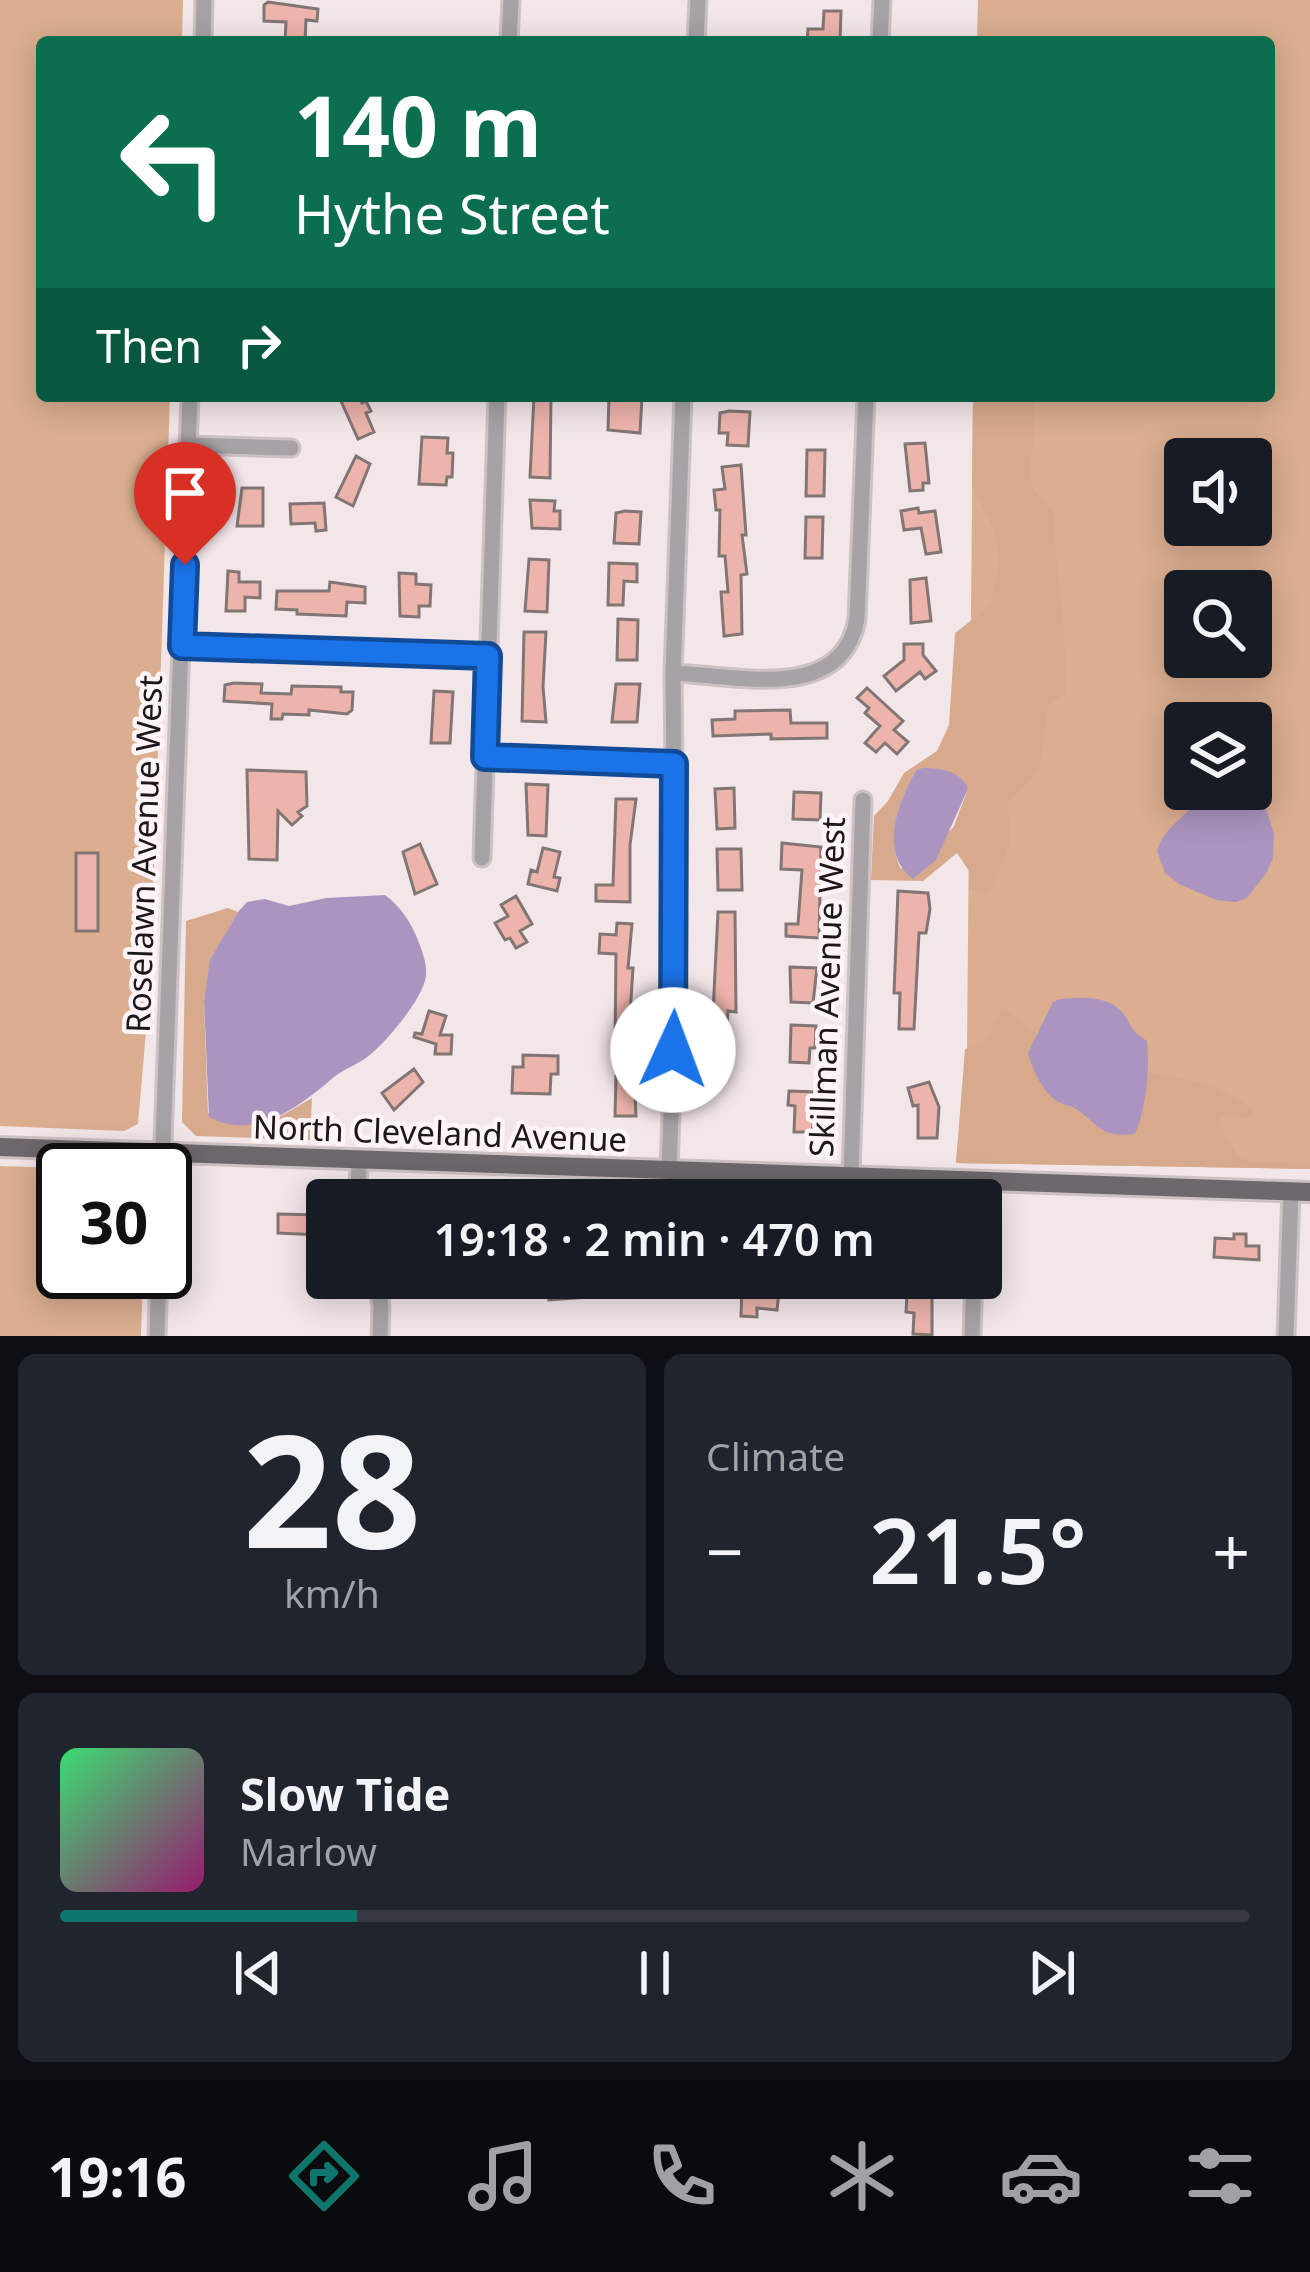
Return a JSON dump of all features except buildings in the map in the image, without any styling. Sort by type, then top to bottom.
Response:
[{"type":"main road","name":"North Cleveland Avenue","points":[[0,1147],[36,1150]]},
{"type":"main road","name":"North Cleveland Avenue","points":[[192,1162],[359,1161],[887,1179]]},
{"type":"main road","name":"North Cleveland Avenue","points":[[1002,1189],[1300,1192]]},
{"type":"street","points":[[203,36],[204,0]]},
{"type":"street","points":[[509,36],[511,0]]},
{"type":"street","points":[[696,36],[698,0]]},
{"type":"street","points":[[880,36],[882,0]]},
{"type":"street","name":"Roselawn Avenue West","points":[[163,1143],[190,402]]},
{"type":"street","points":[[482,858],[497,402]]},
{"type":"street","points":[[669,1172],[676,969],[673,673],[683,402]]},
{"type":"street","points":[[673,673],[801,678],[828,668],[848,647],[857,619],[866,402]]},
{"type":"street","points":[[189,445],[291,448]]},
{"type":"street","points":[[182,646],[488,656]]},
{"type":"street","points":[[485,757],[674,764]]},
{"type":"street","name":"Skillman Avenue West","points":[[851,1175],[862,800]]},
{"type":"street","points":[[359,1161],[359,1179]]},
{"type":"street","points":[[1286,1336],[1300,1192]]},
{"type":"street","points":[[157,1336],[158,1299]]},
{"type":"street","points":[[380,1299],[380,1336]]},
{"type":"street","points":[[972,1336],[973,1299]]},
{"type":"shaded area","points":[[0,0],[183,0],[182,36],[36,36],[36,402],[170,402],[150,985],[138,1124],[124,1131],[0,1126]]},
{"type":"shaded area","points":[[978,0],[1310,0],[1310,1169],[956,1163],[967,1048],[973,402],[1275,402],[1275,36],[977,36]]},
{"type":"shaded area","points":[[973,402],[1034,402],[1030,476],[1038,495],[1053,510],[1065,648],[1065,694],[1048,705],[1040,769],[1008,803],[1010,845],[989,892],[969,889],[969,871],[957,853],[923,881],[871,880],[874,816],[904,773],[937,751],[949,725],[955,633],[991,605],[999,564],[995,532],[972,486]],"holes":[[[916,770],[968,789],[953,828],[901,869],[894,831]]]},
{"type":"shaded area","points":[[916,770],[956,774],[968,789],[936,860],[913,879],[896,856],[895,827],[909,783]]},
{"type":"shaded area","points":[[1189,810],[1266,810],[1274,834],[1273,858],[1247,898],[1216,900],[1165,873],[1157,851]]},
{"type":"shaded area","points":[[385,895],[408,921],[426,966],[423,986],[402,1020],[366,1058],[277,1117],[244,1125],[209,1117],[204,1001],[210,960],[238,912],[247,902],[265,899],[289,906],[326,898]]},
{"type":"shaded area","points":[[228,908],[238,912],[211,960],[204,1001],[208,1113],[279,1117],[312,1098],[310,1140],[196,1136],[182,1122],[186,921]]},
{"type":"shaded area","points":[[1053,1002],[1108,1002],[1147,1041],[1146,1089],[1135,1134],[1102,1129],[1058,1102],[1039,1080],[1028,1053]]},
{"type":"shaded area","points":[[1002,1008],[1039,1035],[1028,1053],[1039,1078],[1092,1125],[1141,1120],[1146,1073],[1176,1077],[1216,1088],[1254,1110],[1251,1117],[1220,1117],[1239,1158],[1310,1163],[1310,1169],[956,1163],[965,1049],[984,1044]]},
{"type":"shaded area","points":[[0,1166],[36,1167],[36,1299],[142,1299],[141,1336],[0,1336]]},
{"type":"route","points":[[185,565],[182,646],[488,656],[485,757],[674,764],[673,1050]]}]
